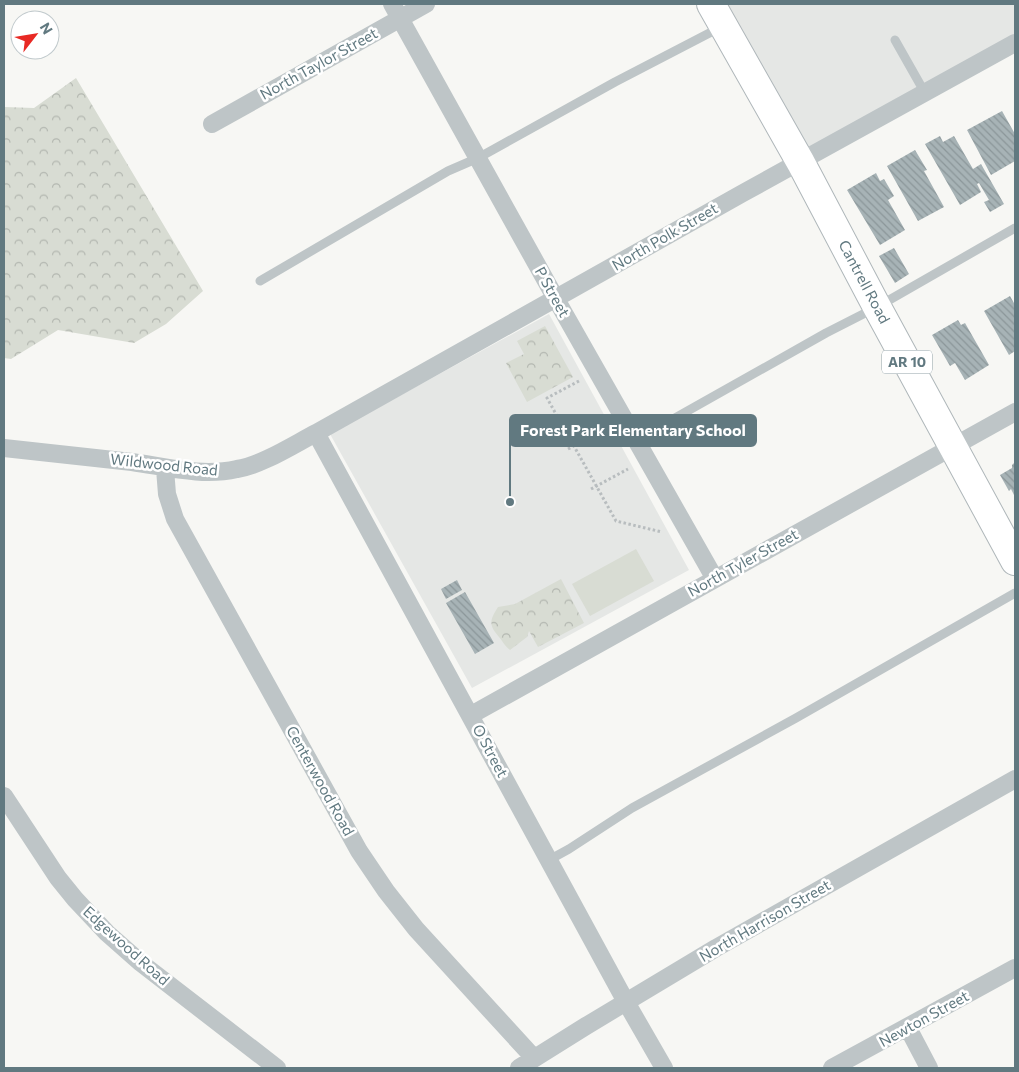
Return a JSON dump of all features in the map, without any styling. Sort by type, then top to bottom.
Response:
[{"type":"main road","name":"Cantrell Road","points":[[717,15],[801,163],[1015,561]]},
{"type":"street","name":"North Taylor Street","points":[[212,124],[396,11],[426,4]]},
{"type":"street","name":"P Street","points":[[396,11],[556,300],[714,579]]},
{"type":"street","name":"North Polk Street","points":[[316,433],[556,300],[743,193],[801,163],[1015,43]]},
{"type":"street","name":"North Tyler Street","points":[[471,715],[1015,412]]},
{"type":"street","name":"Wildwood Road","points":[[4,448],[209,473],[240,469],[255,464],[316,433]]},
{"type":"street","name":"O Street","points":[[316,433],[626,1002],[664,1068]]},
{"type":"street","name":"Centerwood Road","points":[[165,469],[167,494],[175,519],[359,850],[386,891],[526,1063]]},
{"type":"street","name":"North Harrison Street","points":[[526,1063],[716,948],[1015,779]]},
{"type":"street","name":"Edgewood Road","points":[[4,796],[58,878],[107,933],[141,963],[277,1068]]},
{"type":"street","name":"Newton Street","points":[[832,1068],[1015,968]]},
{"type":"street","points":[[908,1028],[929,1068]]},
{"type":"lane","points":[[260,282],[448,171],[478,158],[615,82],[717,15]]},
{"type":"lane","points":[[895,40],[925,93]]},
{"type":"lane","points":[[636,440],[877,307],[1015,228]]},
{"type":"lane","points":[[549,860],[632,808],[796,718],[1015,593]]},
{"type":"path","points":[[579,381],[546,398],[616,521],[662,532]]},
{"type":"path","points":[[568,449],[607,428]]},
{"type":"path","points":[[591,489],[628,469]]},
{"type":"shaded area","points":[[711,4],[1015,4],[1015,43],[801,163]]},
{"type":"shaded area","points":[[549,314],[689,570],[472,688],[330,434]]},
{"type":"green space","points":[[76,78],[203,291],[166,324],[134,343],[58,330],[11,359],[4,358],[4,107],[34,108]]},
{"type":"green space","points":[[545,326],[573,377],[527,402],[506,363],[524,354],[517,341]]},
{"type":"green space","points":[[636,549],[654,581],[590,616],[572,584]]},
{"type":"green space","points":[[561,579],[584,623],[538,647],[529,631],[527,637],[510,650],[496,633],[491,623],[498,607],[515,604]]},
{"type":"building","points":[[1002,111],[1015,134],[1015,161],[991,175],[967,130]]},
{"type":"building","points":[[940,136],[943,142],[954,136],[973,169],[981,164],[1004,204],[990,212],[984,202],[989,200],[979,183],[977,184],[981,192],[960,205],[925,144]]},
{"type":"building","points":[[915,150],[927,170],[924,171],[944,207],[918,221],[887,166]]},
{"type":"building","points":[[876,173],[880,181],[884,179],[894,196],[888,200],[905,230],[880,245],[847,190]]},
{"type":"building","points":[[894,248],[909,274],[895,283],[879,256]]},
{"type":"building","points":[[1010,296],[1015,305],[1015,351],[1009,355],[984,311]]},
{"type":"building","points":[[958,320],[961,325],[965,323],[989,365],[965,380],[955,363],[950,366],[932,335]]},
{"type":"building","points":[[1015,462],[1015,497],[1011,489],[1009,491],[1000,475],[1012,468]]},
{"type":"building","points":[[457,580],[462,590],[446,599],[441,589]]},
{"type":"building","points":[[465,592],[494,643],[475,654],[446,603]]},
{"type":"place","name":"Forest Park Elementary School","points":[[510,502]]}]
